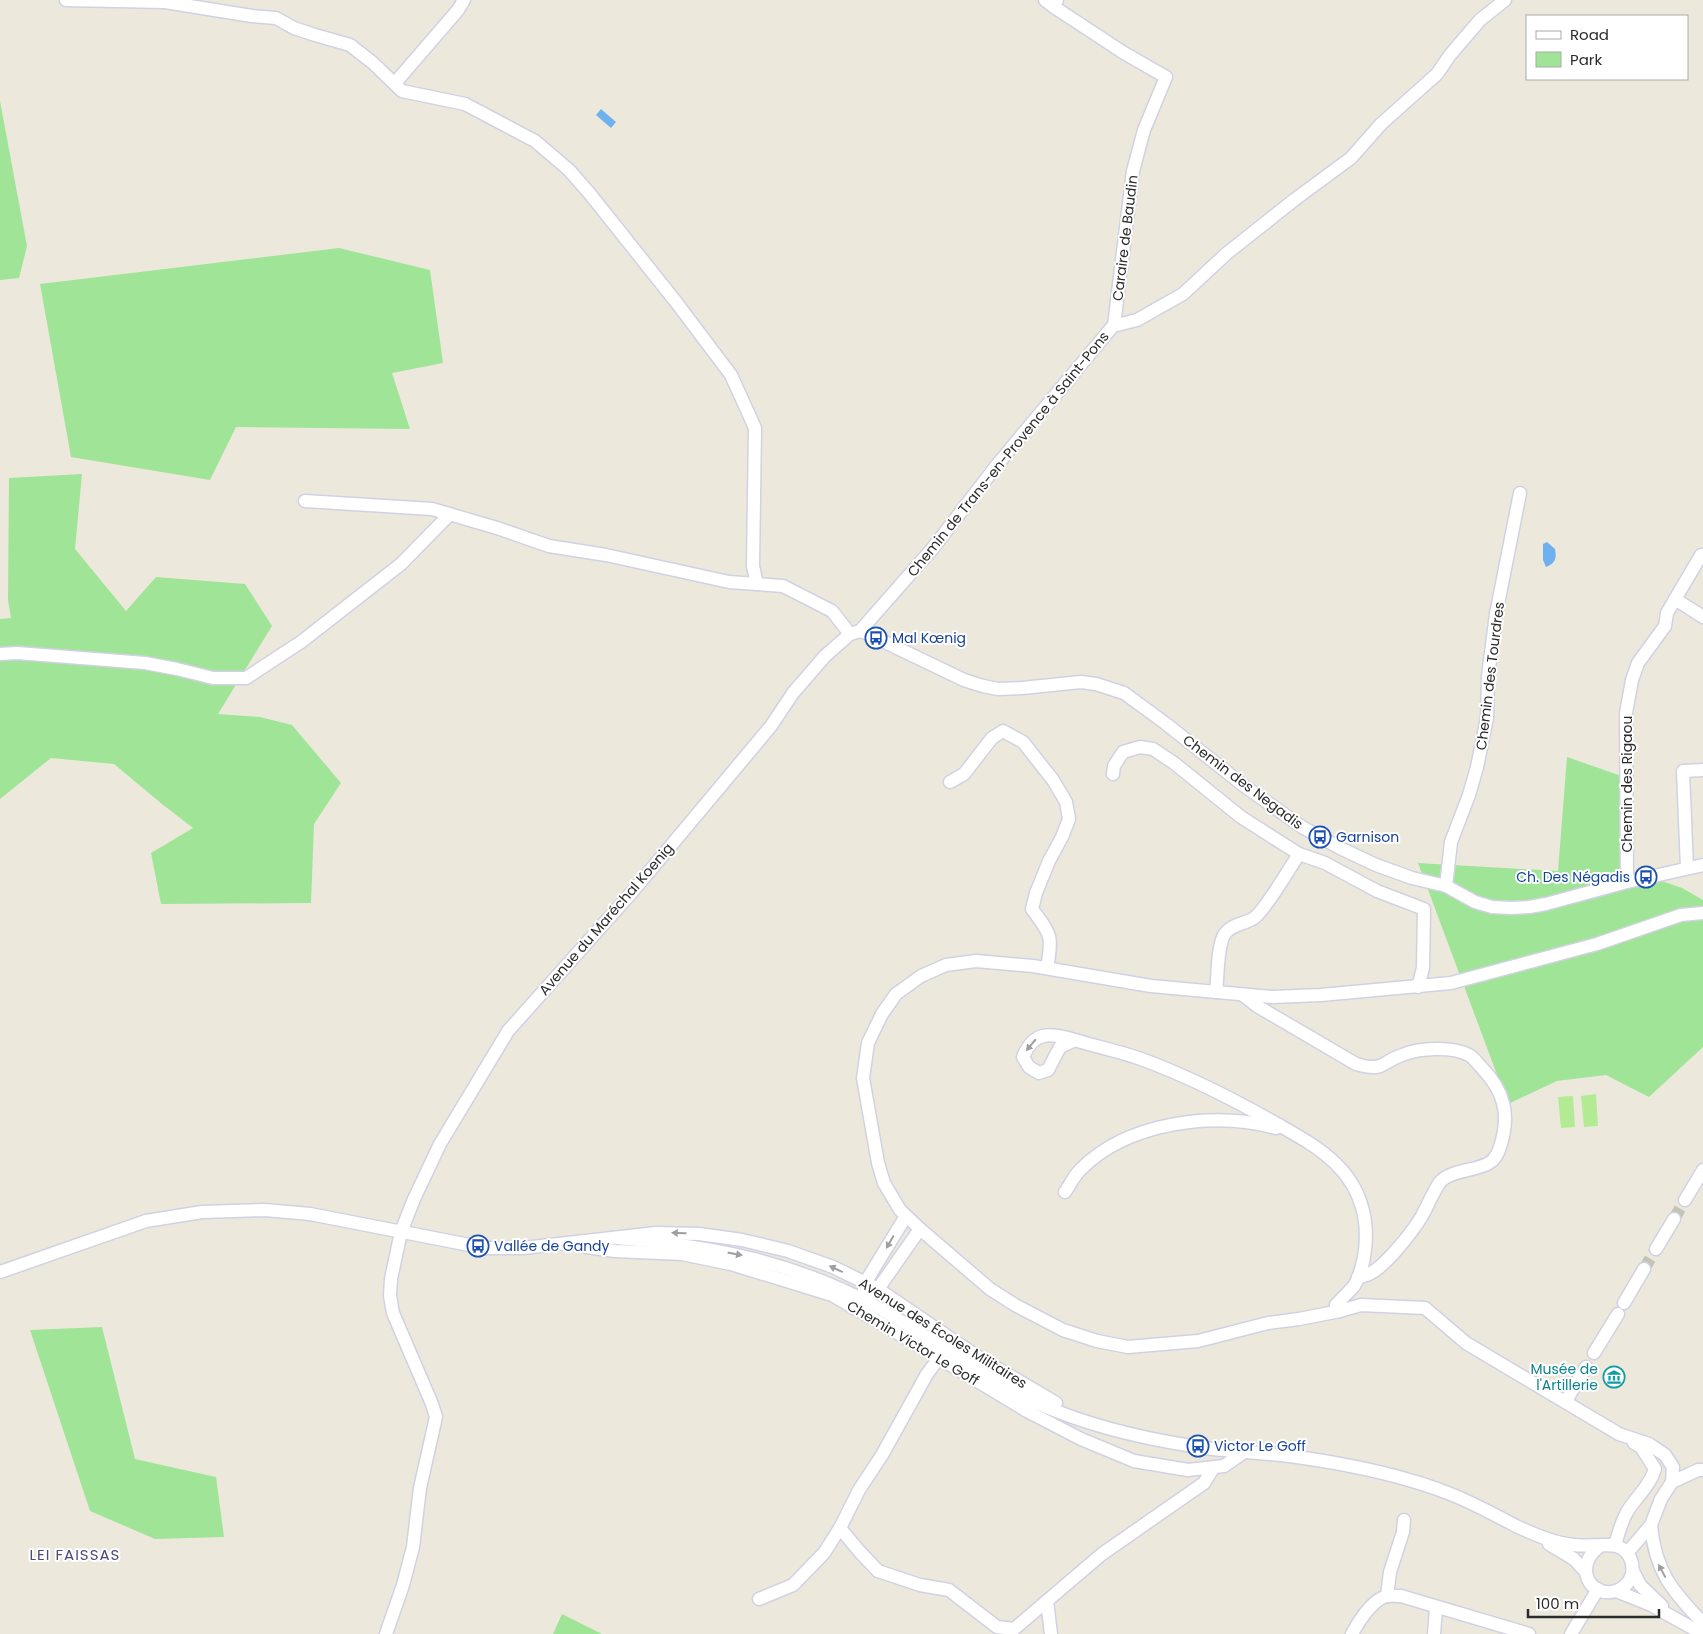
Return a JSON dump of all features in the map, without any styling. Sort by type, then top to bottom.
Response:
[{"type":"street","points":[[66,0],[164,2],[276,18],[294,28],[350,45],[373,62],[402,91],[465,104],[535,140],[569,170],[590,194],[731,375],[756,428],[753,566],[757,584]]},
{"type":"street","points":[[395,83],[458,10],[464,0]]},
{"type":"street","name":"Chemin de Trans-en-Provence à Saint-Pons","points":[[855,633],[933,548],[970,497],[1050,399],[1114,326],[1137,320],[1183,294],[1226,254],[1351,158],[1381,124],[1437,74],[1450,55],[1480,20],[1505,0]]},
{"type":"street","name":"Caraire de Baudin","points":[[1052,2],[1124,53],[1166,78],[1144,130],[1133,171],[1114,326]]},
{"type":"street","name":"Chemin des Tourdres","points":[[1446,886],[1451,842],[1469,795],[1487,718],[1488,676],[1496,614],[1520,493]]},
{"type":"street","points":[[305,501],[432,509],[549,546],[606,555],[729,582],[783,586],[822,604],[855,633]]},
{"type":"street","points":[[0,654],[17,653],[145,663],[176,668],[213,678],[246,678],[301,642],[401,564],[450,514]]},
{"type":"street","name":"Chemin des Rigaou","points":[[1627,882],[1626,713],[1632,680],[1638,663],[1665,626],[1666,613],[1700,555]]},
{"type":"street","points":[[1675,599],[1703,617]]},
{"type":"street","name":"Chemin des Negadis","points":[[855,633],[964,680],[983,686],[998,689],[1081,682],[1096,684],[1124,693],[1302,827],[1340,848],[1376,864],[1412,878],[1446,886],[1475,902],[1492,907],[1511,908],[1546,904],[1627,882],[1703,865]]},
{"type":"street","name":"Avenue du Maréchal Koenig","points":[[386,1634],[403,1586],[413,1547],[422,1478],[436,1417],[393,1313],[390,1296],[391,1279],[401,1232],[414,1199],[440,1144],[508,1031],[633,891],[771,726],[793,693],[825,656],[855,633]]},
{"type":"street","points":[[950,782],[964,774],[992,738],[1002,731],[1023,742],[1053,780],[1066,802],[1069,819],[1049,861],[1032,909],[1048,931],[1051,946],[1047,968]]},
{"type":"street","points":[[1113,774],[1114,766],[1123,752],[1140,748],[1153,749],[1174,763],[1241,817],[1298,854],[1325,863],[1378,892],[1424,909],[1423,968],[1418,987]]},
{"type":"street","points":[[1687,868],[1683,771],[1703,770]]},
{"type":"street","points":[[1216,992],[1221,943],[1225,933],[1236,925],[1254,918],[1266,905],[1298,854]]},
{"type":"street","points":[[1615,1545],[1620,1526],[1653,1477],[1655,1469],[1641,1447],[1466,1343],[1425,1308],[1361,1305],[1299,1320],[1268,1323],[1198,1341],[1128,1347],[1097,1341],[1063,1330],[1015,1305],[990,1289],[900,1210],[884,1183],[878,1163],[863,1078],[868,1043],[882,1014],[896,994],[921,976],[946,965],[976,961],[1003,962],[1151,986],[1243,995],[1288,997],[1451,983],[1597,944],[1682,915],[1703,913]]},
{"type":"street","points":[[1243,995],[1258,1006],[1356,1064],[1372,1069],[1402,1055],[1434,1049],[1452,1050],[1469,1055],[1488,1074],[1498,1088],[1505,1108],[1505,1126],[1499,1151],[1490,1163],[1441,1180],[1417,1224],[1405,1240],[1385,1262],[1369,1275],[1358,1277]]},
{"type":"street","points":[[1075,1040],[1140,1059],[1196,1082],[1314,1146],[1336,1164],[1349,1178],[1361,1201],[1365,1215],[1367,1241],[1362,1269],[1354,1285],[1336,1305],[1340,1311]]},
{"type":"street","points":[[1065,1192],[1080,1170],[1094,1157],[1119,1143],[1153,1128],[1207,1120],[1265,1125],[1290,1132]]},
{"type":"street","points":[[1685,1200],[1703,1170]]},
{"type":"street","name":"Avenue des Écoles Militaires","points":[[0,1272],[146,1221],[202,1212],[264,1210],[310,1214],[485,1248],[523,1248],[656,1233],[699,1234],[742,1240],[797,1254],[833,1267],[878,1290],[975,1355],[1087,1421]]},
{"type":"street","points":[[862,1299],[865,1283],[906,1216]]},
{"type":"street","points":[[1656,1249],[1674,1220]]},
{"type":"street","points":[[862,1299],[878,1290],[920,1229]]},
{"type":"street","name":"Avenue des Écoles Militaires","points":[[617,1238],[706,1248],[745,1256],[790,1268],[835,1285],[934,1340],[1016,1392],[1056,1411],[1087,1421],[1129,1434],[1157,1440],[1244,1452],[1295,1456],[1392,1476],[1452,1495],[1541,1538],[1572,1545],[1600,1546]]},
{"type":"street","name":"Chemin Victor Le Goff","points":[[565,1244],[615,1251],[682,1254],[730,1264],[832,1295],[1027,1411],[1081,1440],[1134,1462],[1188,1470],[1224,1466],[1244,1452]]},
{"type":"street","points":[[1594,1354],[1644,1269]]},
{"type":"street","points":[[759,1599],[793,1585],[824,1553],[927,1374],[939,1358]]},
{"type":"street","points":[[1566,1401],[1586,1366]]},
{"type":"street","points":[[1619,1434],[1649,1444],[1665,1455],[1673,1467],[1672,1482],[1661,1498],[1653,1520],[1627,1553]]},
{"type":"street","points":[[840,1528],[878,1571],[920,1585],[949,1590],[996,1627],[1014,1629],[1102,1554],[1204,1483],[1214,1467]]},
{"type":"street","points":[[1672,1482],[1698,1470],[1703,1470]]},
{"type":"street","points":[[1633,1505],[1639,1503],[1651,1509],[1658,1565],[1671,1588],[1703,1623]]},
{"type":"street","points":[[1387,1596],[1390,1572],[1404,1532],[1404,1520]]},
{"type":"street","name":"Avenue des Écoles Militaires","points":[[1541,1538],[1574,1559],[1586,1571]]},
{"type":"street","points":[[1685,1624],[1640,1586],[1632,1571],[1631,1558],[1627,1553],[1615,1545],[1600,1546],[1588,1556],[1586,1571],[1588,1579],[1598,1589],[1616,1591],[1652,1605],[1685,1624],[1703,1634]]},
{"type":"street","points":[[1616,1591],[1627,1583],[1632,1571]]},
{"type":"street","points":[[1571,1634],[1598,1589]]},
{"type":"street","points":[[1352,1634],[1369,1608],[1385,1596],[1401,1596],[1436,1608],[1529,1634]]},
{"type":"street","points":[[1047,1601],[1051,1634]]},
{"type":"street","points":[[1434,1634],[1436,1608]]},
{"type":"green space","points":[[0,101],[27,246],[19,278],[0,280]]},
{"type":"green space","points":[[339,248],[430,270],[443,363],[392,373],[410,429],[236,427],[210,480],[71,457],[40,284]]},
{"type":"green space","points":[[82,474],[75,549],[126,611],[156,577],[245,584],[272,626],[218,714],[260,717],[292,725],[341,783],[314,824],[311,903],[161,904],[151,853],[193,828],[114,764],[51,758],[0,799],[0,619],[11,618],[8,600],[9,478]]},
{"type":"green space","points":[[1567,757],[1630,779],[1630,870],[1682,888],[1703,900],[1703,1047],[1649,1097],[1606,1075],[1557,1081],[1508,1104],[1418,863],[1558,871]]},
{"type":"green space","points":[[1596,1094],[1598,1126],[1584,1127],[1581,1096]]},
{"type":"green space","points":[[1573,1096],[1575,1127],[1561,1128],[1558,1097]]},
{"type":"green space","points":[[102,1327],[135,1459],[216,1477],[224,1537],[155,1539],[90,1511],[30,1330]]},
{"type":"green space","points":[[562,1614],[602,1634],[553,1634]]},
{"type":"water","points":[[601,109],[616,122],[611,128],[596,115]]},
{"type":"water","points":[[1547,542],[1555,549],[1556,555],[1555,560],[1546,567],[1543,560],[1543,544]]},
{"type":"tunnel","points":[[1674,1219],[1685,1200]]},
{"type":"tunnel","points":[[1644,1269],[1656,1249]]},
{"type":"place","name":"Mal Kœnig","points":[[876,638]]},
{"type":"place","name":"Garnison","points":[[1320,837]]},
{"type":"place","name":"Ch. Des Négadis","points":[[1646,877]]},
{"type":"place","name":"Vallée de Gandy","points":[[478,1246]]},
{"type":"place","name":"Musée de l'Artillerie","points":[[1614,1377]]},
{"type":"place","name":"Victor Le Goff","points":[[1198,1446]]},
{"type":"district","name":"LEI FAISSAS","points":[[75,1554]]}]
